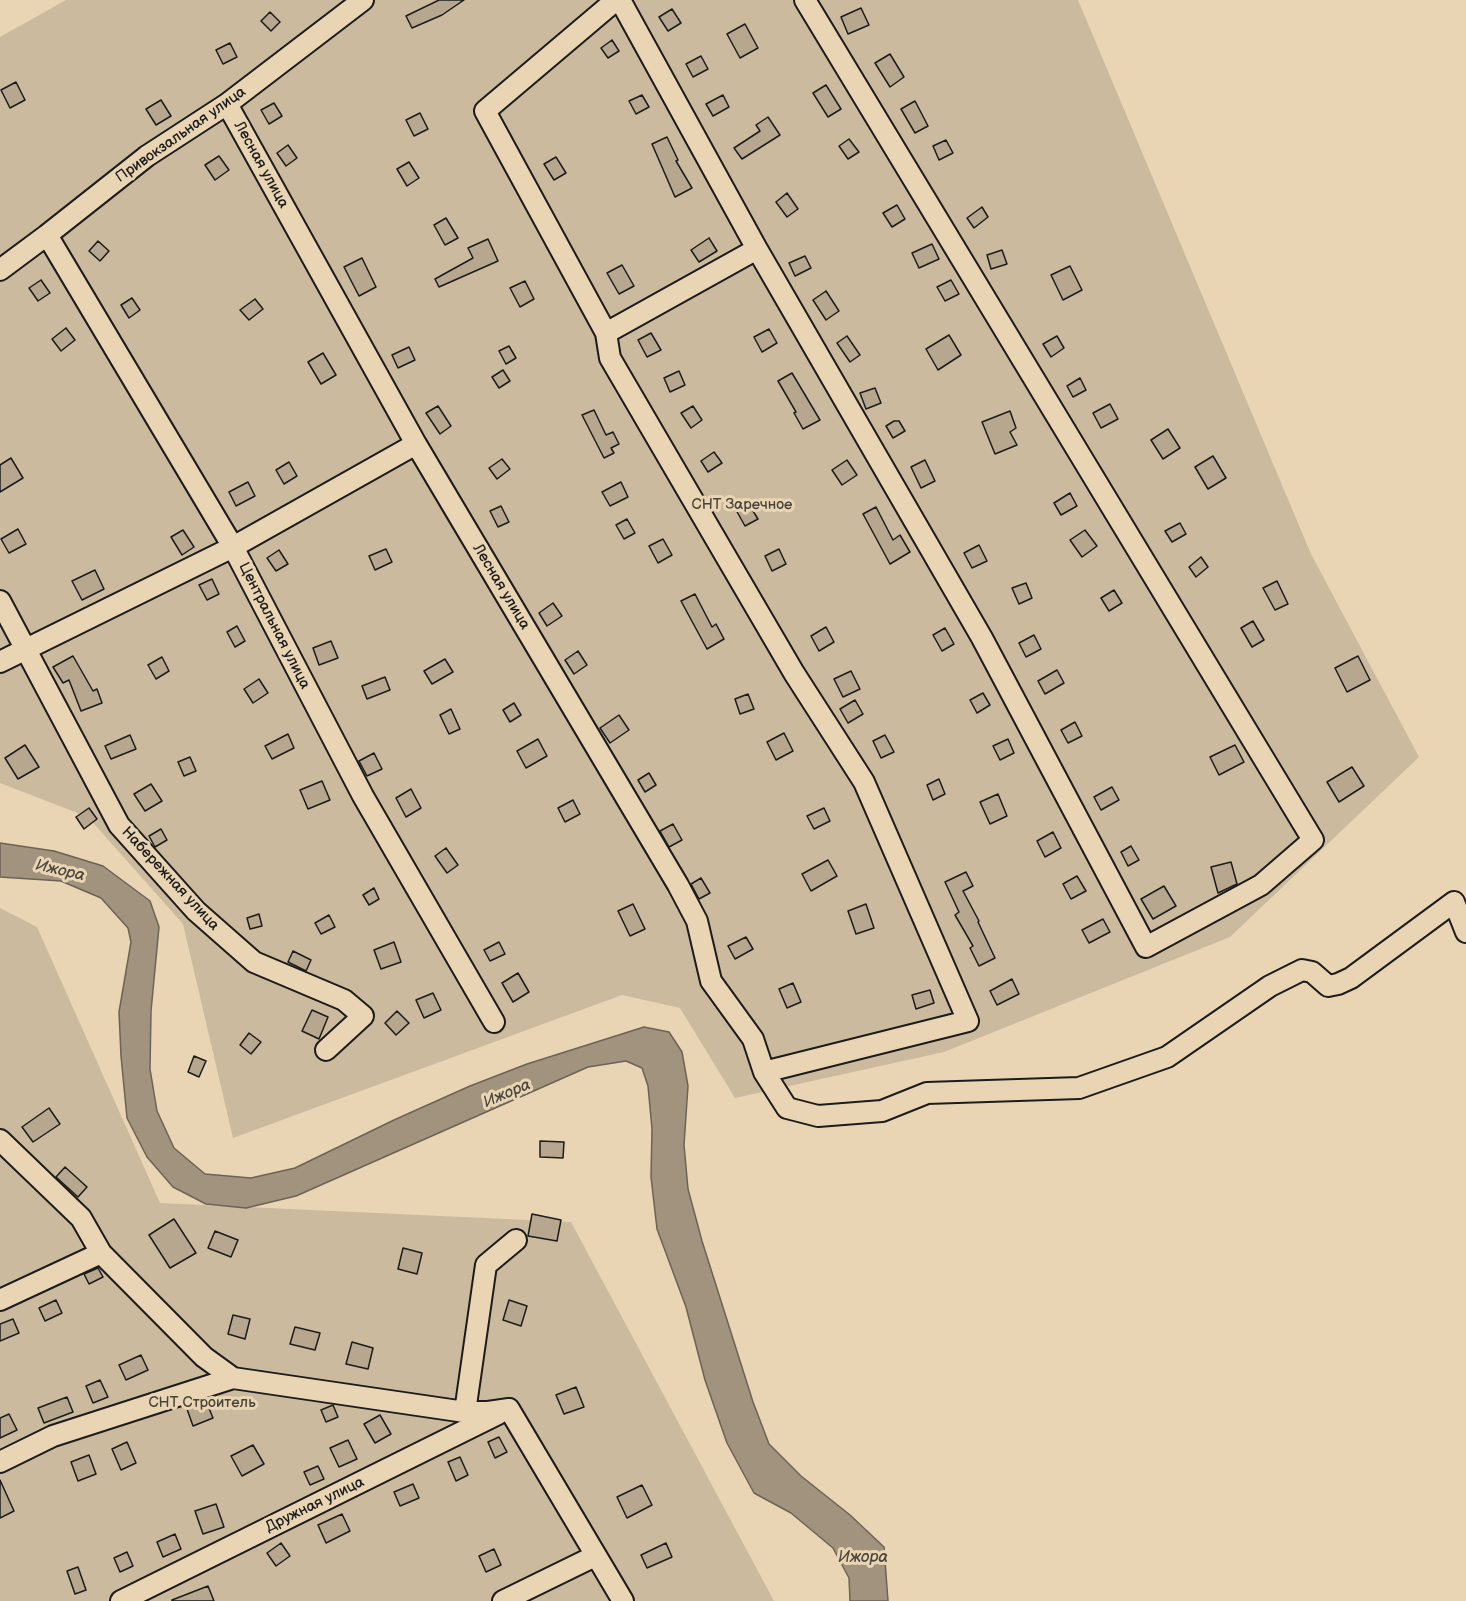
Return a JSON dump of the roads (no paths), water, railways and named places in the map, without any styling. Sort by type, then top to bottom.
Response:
[{"type":"street","name":"Привокзальная улица","points":[[0,270],[147,156],[227,104],[363,0]]},
{"type":"street","points":[[764,1072],[968,1021],[864,782],[794,674],[610,358],[606,333],[485,111],[618,0],[756,249],[982,638],[1146,947],[1262,885],[1313,840],[805,0]]},
{"type":"street","name":"Лесная улица","points":[[227,104],[416,444],[678,885],[697,921],[711,981],[753,1039],[764,1072],[787,1108],[818,1116],[882,1111],[927,1093],[1079,1088],[1167,1057],[1270,986],[1302,969],[1312,972],[1328,986],[1351,978],[1454,902],[1466,932]]},
{"type":"street","name":"Центральная улица","points":[[47,235],[233,547],[363,796],[494,1022]]},
{"type":"street","points":[[606,333],[756,249]]},
{"type":"street","points":[[0,662],[233,547],[416,444]]},
{"type":"street","name":"Набережная улица","points":[[0,601],[119,825],[195,910],[254,962],[344,1000],[363,1016],[326,1050]]},
{"type":"street","points":[[0,1140],[81,1218],[101,1253],[204,1357],[233,1378]]},
{"type":"street","points":[[465,1412],[486,1265],[516,1240]]},
{"type":"street","points":[[0,1300],[101,1253]]},
{"type":"street","points":[[0,1462],[53,1436],[233,1378],[465,1412],[509,1409],[623,1601]]},
{"type":"street","name":"Дружная улица","points":[[121,1601],[509,1409]]},
{"type":"street","points":[[503,1601],[595,1556]]},
{"type":"water","name":"Ижора","points":[[0,843],[54,851],[103,866],[150,901],[159,927],[151,1011],[150,1069],[157,1111],[174,1148],[205,1174],[251,1178],[295,1168],[394,1120],[470,1086],[527,1064],[644,1027],[669,1032],[682,1052],[688,1086],[684,1145],[688,1189],[753,1402],[769,1444],[801,1476],[850,1515],[884,1547],[888,1601],[850,1601],[849,1578],[833,1548],[791,1513],[754,1493],[727,1443],[705,1380],[686,1307],[657,1229],[651,1177],[652,1129],[648,1086],[642,1068],[626,1061],[588,1067],[296,1196],[246,1208],[206,1204],[173,1187],[147,1157],[127,1118],[119,1012],[131,942],[128,928],[101,898],[61,881],[0,877]]},
{"type":"park label","name":"СНТ Заречное","points":[[742,505]]},
{"type":"park label","name":"СНТ Строитель","points":[[202,1403]]}]
